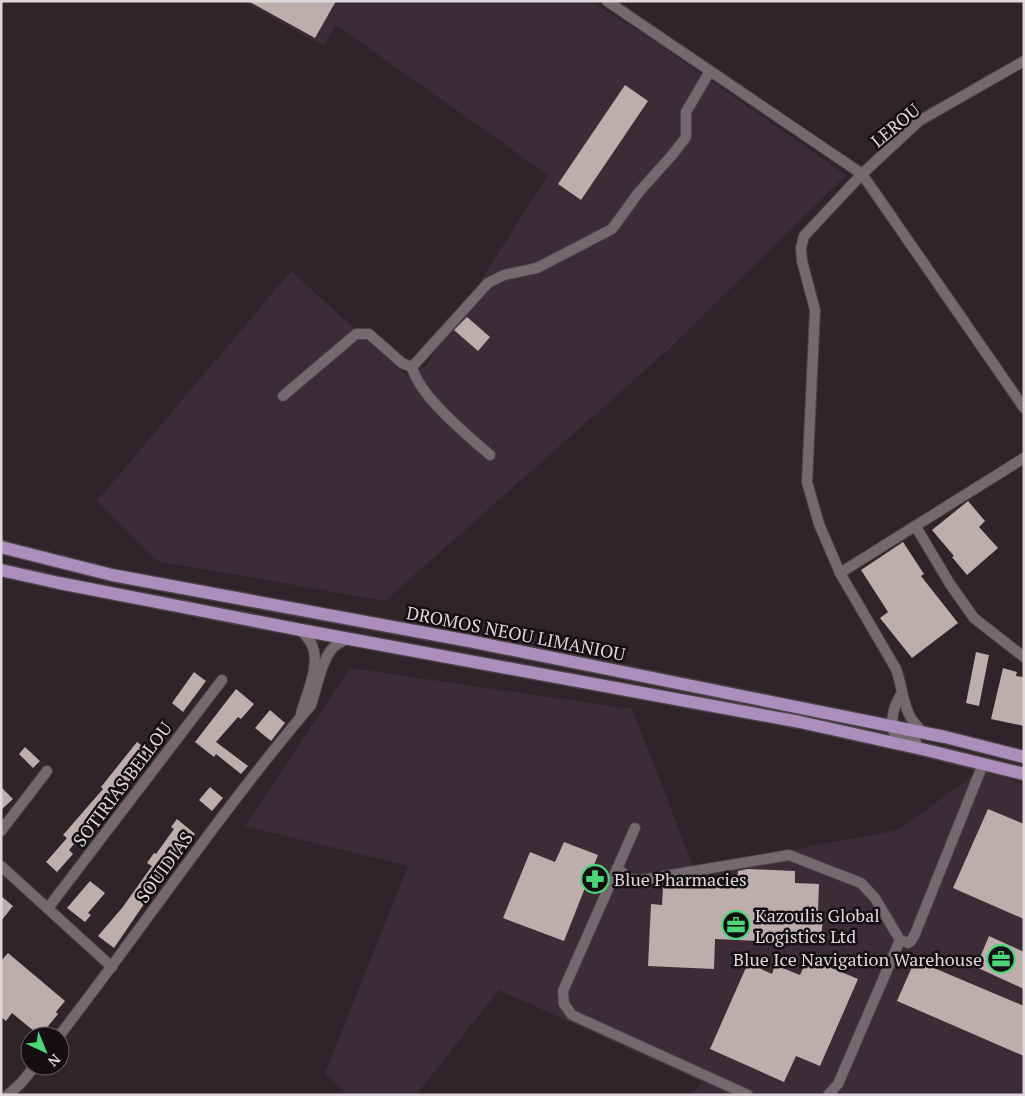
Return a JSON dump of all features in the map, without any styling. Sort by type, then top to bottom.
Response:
[{"type":"main road","name":"DROMOS NEOU LIMANIOU","points":[[1,547],[112,575],[469,641],[892,726],[1024,757]]},
{"type":"main road","name":"DROMOS NEOU LIMANIOU","points":[[1,570],[301,630],[790,720],[1024,774]]},
{"type":"street","points":[[607,1],[862,174],[1024,408]]},
{"type":"street","name":"LEROU","points":[[840,573],[819,524],[807,482],[815,310],[802,260],[801,248],[804,236],[862,174],[919,121],[1024,61]]},
{"type":"street","points":[[412,367],[488,283],[504,275],[537,268],[612,229],[639,192],[686,137],[686,112],[710,71]]},
{"type":"street","points":[[283,396],[356,334],[368,334],[402,363],[412,367],[419,385],[466,434],[490,455]]},
{"type":"street","points":[[923,733],[911,719],[896,669],[840,573],[1024,458]]},
{"type":"street","points":[[916,526],[950,584],[974,618],[1024,657]]},
{"type":"street","name":"SOUIDIAS","points":[[299,720],[311,684],[315,657],[312,645],[301,630]]},
{"type":"street","name":"SOUIDIAS","points":[[67,1026],[112,967],[208,833],[311,705],[318,688],[324,659],[333,647],[349,638]]},
{"type":"street","name":"SOTIRIAS BELLOU","points":[[48,908],[222,680]]},
{"type":"street","points":[[902,693],[896,703],[892,726],[894,733],[916,742],[926,750]]},
{"type":"street","points":[[617,868],[630,879],[641,880],[789,855],[861,883],[876,898],[900,940],[908,943],[915,934],[983,764]]},
{"type":"street","points":[[1,831],[48,771]]},
{"type":"street","points":[[635,828],[563,991],[564,1004],[572,1015],[748,1095]]},
{"type":"street","points":[[1,866],[112,967]]},
{"type":"street","points":[[828,1095],[838,1084],[900,940]]},
{"type":"street","points":[[8,1095],[27,1076]]},
{"type":"shaded area","points":[[243,1],[588,1],[640,31],[846,175],[669,349],[385,601],[157,561],[97,501],[291,271],[407,376],[426,366],[548,175],[336,25],[323,46]]},
{"type":"shaded area","points":[[350,668],[632,709],[694,868],[898,830],[984,767],[1024,786],[1024,1095],[692,1095],[702,1082],[499,990],[416,1095],[348,1095],[325,1073],[408,866],[245,826]]},
{"type":"building","points":[[248,1],[336,1],[315,38]]},
{"type":"building","points":[[625,85],[648,101],[581,200],[558,184]]},
{"type":"building","points":[[467,317],[490,337],[478,351],[454,330]]},
{"type":"building","points":[[968,501],[985,521],[979,527],[998,548],[967,575],[932,530]]},
{"type":"building","points":[[903,542],[924,574],[921,576],[958,623],[912,658],[880,618],[888,612],[861,570]]},
{"type":"building","points":[[976,652],[989,655],[979,706],[966,703]]},
{"type":"building","points":[[1003,668],[1017,672],[1016,676],[1024,677],[1024,726],[991,719]]},
{"type":"building","points":[[194,672],[206,681],[183,712],[172,703]]},
{"type":"building","points":[[236,689],[254,704],[241,719],[238,717],[216,742],[248,766],[241,774],[216,754],[214,757],[195,742]]},
{"type":"building","points":[[270,710],[285,723],[271,741],[255,728]]},
{"type":"building","points":[[137,742],[152,753],[128,783],[122,778],[103,803],[109,808],[102,817],[99,814],[69,850],[73,854],[57,872],[46,862],[67,838],[63,835],[103,789],[101,787]]},
{"type":"building","points":[[25,747],[40,761],[33,768],[19,754]]},
{"type":"building","points":[[1,787],[13,799],[1,810]]},
{"type":"building","points":[[210,787],[223,798],[212,811],[199,800]]},
{"type":"building","points":[[988,809],[1024,824],[1024,919],[953,888]]},
{"type":"building","points":[[177,819],[195,834],[114,948],[98,936],[122,908],[152,866],[147,863],[174,829],[171,827]]},
{"type":"building","points":[[564,842],[598,855],[564,941],[503,918],[530,852],[555,862]]},
{"type":"building","name":"Kazoulis Global Logistics Ltd","points":[[748,869],[795,871],[795,883],[819,884],[818,911],[823,912],[821,944],[715,939],[714,969],[648,966],[651,904],[662,905],[663,887],[697,888],[697,878],[737,880],[738,871]]},
{"type":"building","points":[[90,881],[105,893],[88,913],[91,915],[85,922],[67,908]]},
{"type":"building","points":[[1,896],[13,906],[1,921]]},
{"type":"building","name":"Blue Ice Navigation Warehouse","points":[[989,936],[1024,952],[1024,989],[976,967]]},
{"type":"building","points":[[8,953],[65,1001],[48,1026],[28,1026],[12,1013],[6,1021],[1,1017],[1,961]]},
{"type":"building","points":[[808,958],[858,979],[820,1066],[796,1056],[784,1082],[710,1049],[748,963],[772,974],[775,965],[800,975]]},
{"type":"building","points":[[915,960],[1024,1006],[1024,1056],[897,1001]]},
{"type":"place","name":"Blue Pharmacies","points":[[595,879]]},
{"type":"place","name":"Kazoulis Global Logistics Ltd","points":[[736,925]]},
{"type":"place","name":"Blue Ice Navigation Warehouse","points":[[1001,959]]}]
